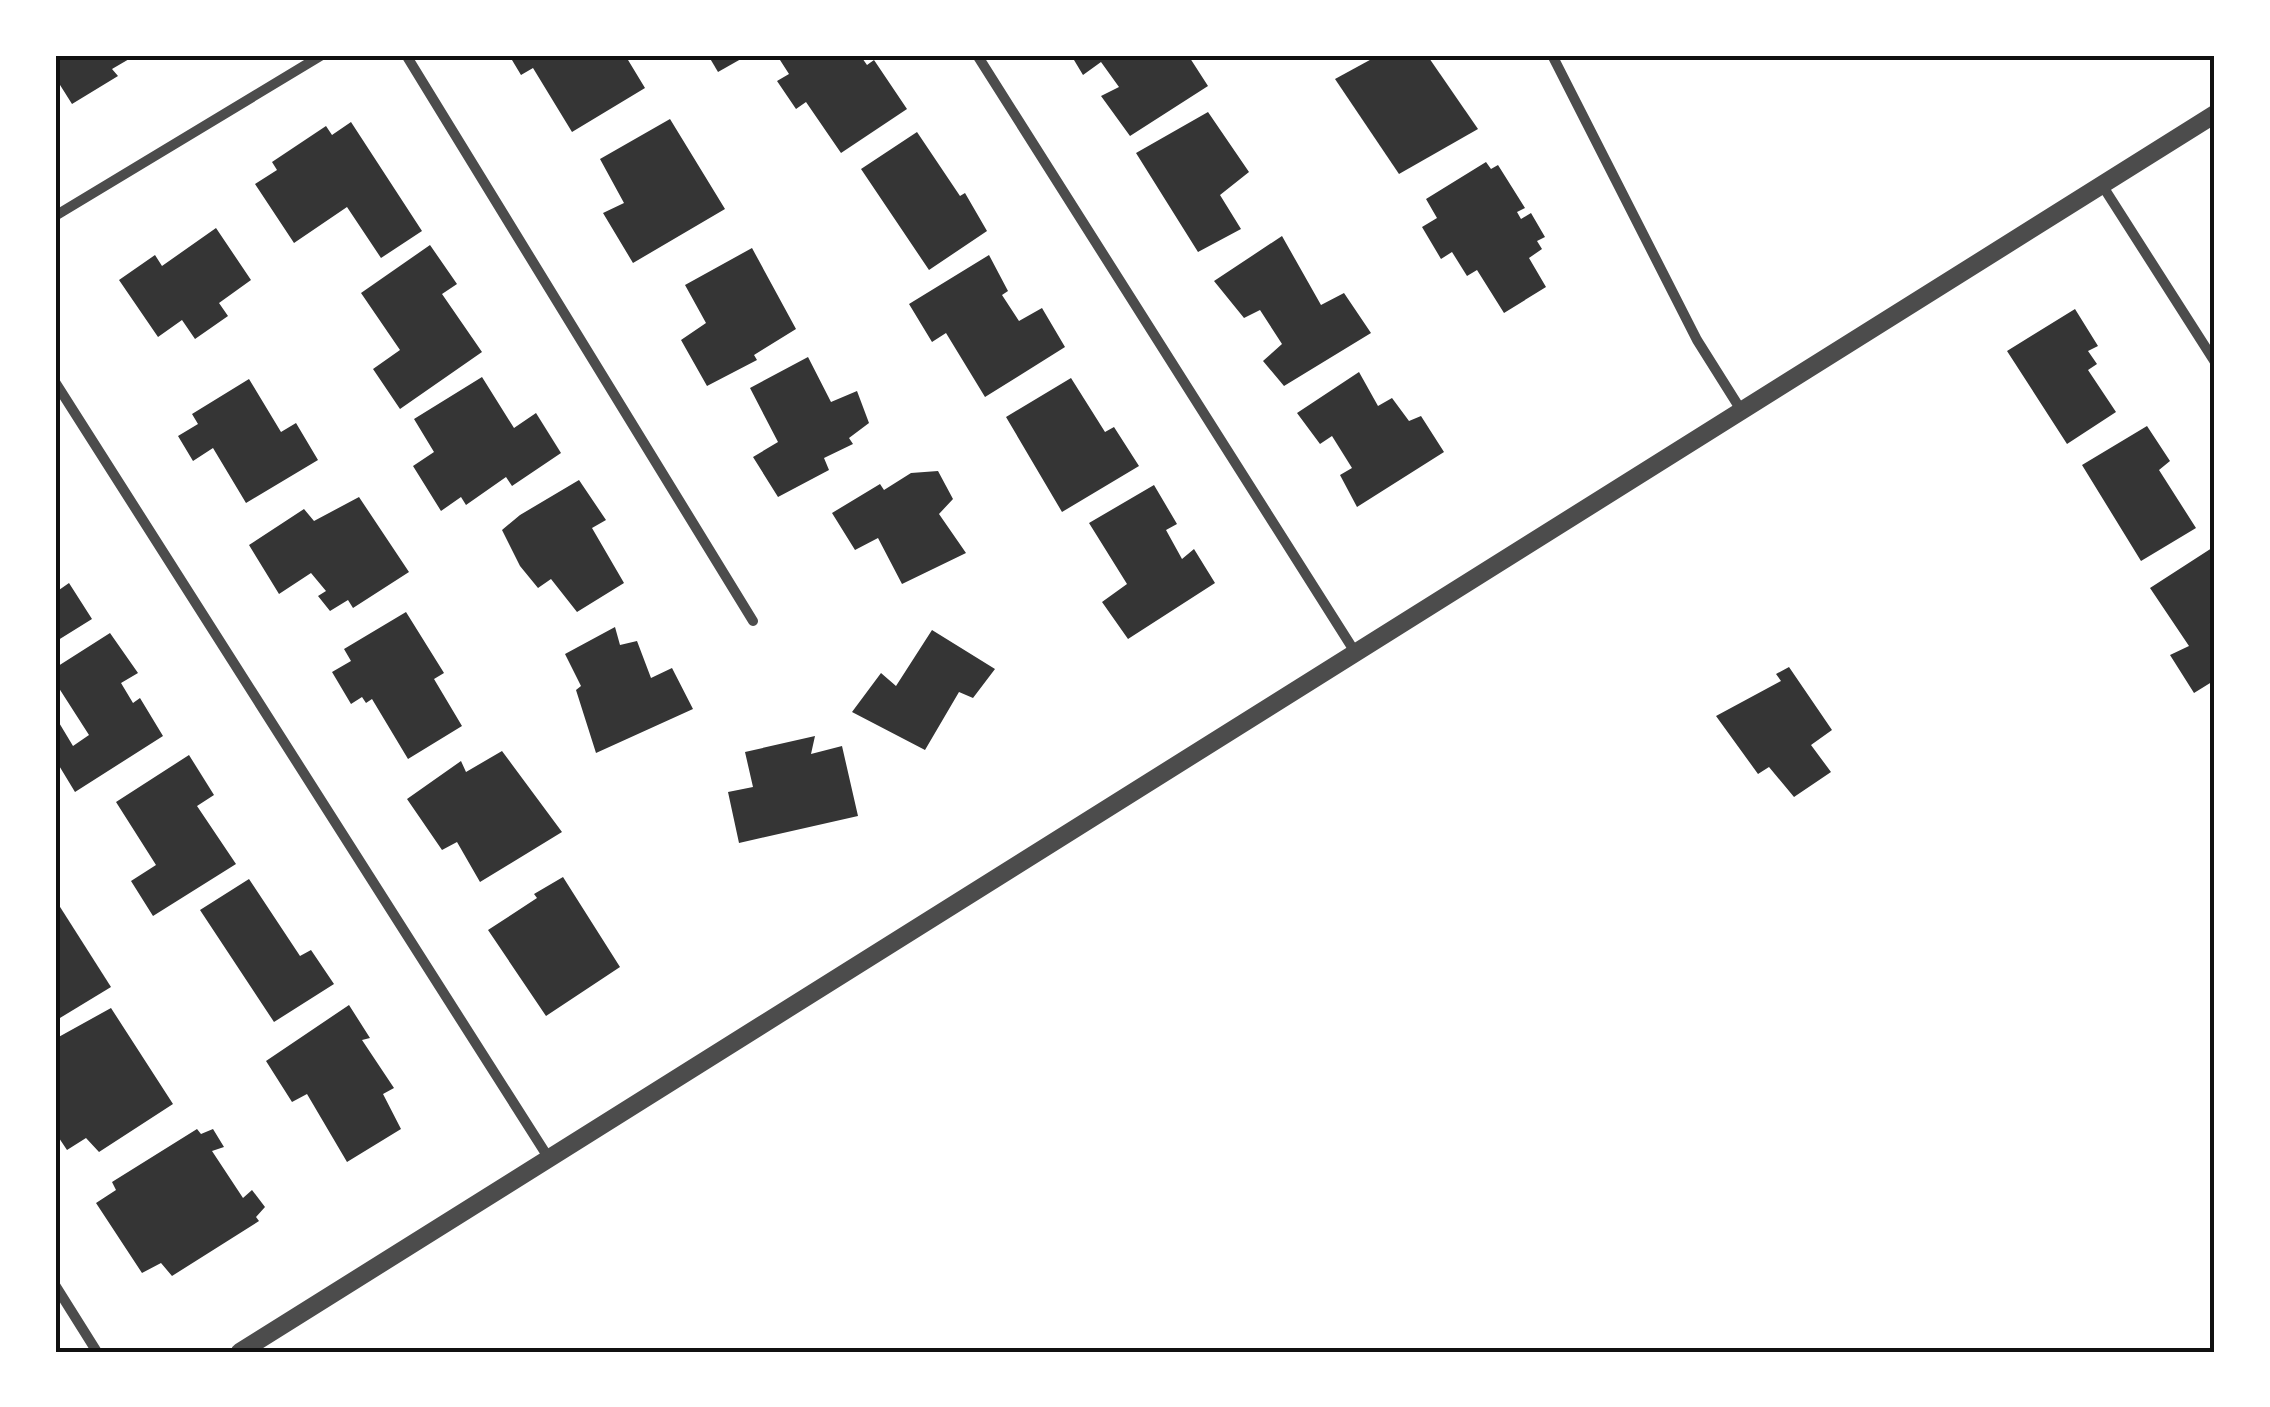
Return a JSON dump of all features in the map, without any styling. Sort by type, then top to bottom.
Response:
[{"type":"street","points":[[55,216],[322,55]]},
{"type":"street","points":[[406,55],[753,620]]},
{"type":"street","points":[[977,55],[1355,652]]},
{"type":"street","points":[[1552,55],[1698,340],[1741,410]]},
{"type":"street","points":[[240,1352],[2215,114]]},
{"type":"street","points":[[2102,184],[2215,362]]},
{"type":"street","points":[[55,382],[548,1158]]},
{"type":"street","points":[[55,1286],[97,1352]]},
{"type":"building","points":[[55,55],[136,55],[112,69],[118,76],[72,104],[55,77]]},
{"type":"building","points":[[509,55],[625,55],[645,88],[572,132],[533,68],[521,75]]},
{"type":"building","points":[[708,55],[748,55],[718,72]]},
{"type":"building","points":[[786,55],[860,55],[867,65],[874,60],[907,109],[841,153],[806,102],[796,109],[777,81],[789,74],[780,60]]},
{"type":"building","points":[[1071,55],[1188,55],[1208,86],[1130,136],[1101,96],[1119,87],[1101,62],[1083,75]]},
{"type":"building","points":[[1379,55],[1427,55],[1478,129],[1399,174],[1335,79]]},
{"type":"building","points":[[1208,112],[1249,172],[1220,195],[1241,229],[1198,252],[1136,153]]},
{"type":"building","points":[[670,119],[725,209],[633,263],[603,213],[624,203],[600,159]]},
{"type":"building","points":[[351,122],[422,231],[381,258],[347,207],[294,243],[255,184],[277,170],[272,162],[326,126],[332,135]]},
{"type":"building","points":[[917,132],[960,196],[965,193],[987,231],[929,270],[861,169]]},
{"type":"building","points":[[1486,162],[1491,169],[1498,165],[1525,208],[1517,212],[1521,219],[1531,213],[1545,237],[1537,241],[1542,249],[1529,258],[1546,287],[1504,313],[1477,270],[1467,276],[1452,252],[1441,259],[1422,227],[1437,218],[1426,199]]},
{"type":"building","points":[[216,228],[251,280],[219,303],[228,316],[195,339],[182,320],[158,337],[119,280],[155,255],[162,266]]},
{"type":"building","points":[[1282,236],[1321,305],[1344,293],[1371,333],[1284,386],[1263,361],[1282,344],[1260,310],[1244,318],[1214,281]]},
{"type":"building","points":[[430,245],[457,284],[442,294],[482,352],[400,409],[373,369],[400,350],[361,293]]},
{"type":"building","points":[[752,248],[796,329],[754,355],[757,360],[707,386],[681,340],[706,323],[685,285]]},
{"type":"building","points":[[989,255],[1008,291],[1002,295],[1019,321],[1042,308],[1065,347],[985,397],[946,333],[932,342],[909,304]]},
{"type":"building","points":[[2075,309],[2098,346],[2088,351],[2097,364],[2088,370],[2116,412],[2067,444],[2007,351]]},
{"type":"building","points":[[808,357],[831,402],[857,391],[869,423],[849,438],[853,444],[824,458],[829,470],[778,497],[753,457],[778,442],[750,388]]},
{"type":"building","points":[[1359,372],[1378,406],[1392,398],[1409,421],[1421,416],[1444,452],[1357,507],[1340,475],[1352,468],[1332,436],[1320,444],[1297,413]]},
{"type":"building","points":[[482,377],[514,428],[536,413],[561,453],[512,486],[506,477],[466,505],[461,497],[441,511],[413,466],[434,452],[414,419]]},
{"type":"building","points":[[1071,378],[1105,432],[1114,427],[1139,466],[1062,512],[1006,417]]},
{"type":"building","points":[[249,379],[281,432],[296,423],[318,460],[246,503],[213,448],[193,461],[178,436],[198,424],[192,414]]},
{"type":"building","points":[[2147,426],[2170,461],[2159,470],[2196,528],[2141,561],[2082,465]]},
{"type":"building","points":[[938,471],[953,499],[939,514],[966,553],[902,584],[878,538],[855,550],[832,513],[880,484],[884,490],[911,473]]},
{"type":"building","points":[[579,480],[606,520],[592,528],[624,583],[577,612],[551,579],[538,588],[520,566],[502,530]]},
{"type":"building","points":[[1154,485],[1177,524],[1166,530],[1182,559],[1194,549],[1215,583],[1128,639],[1102,602],[1127,584],[1089,523]]},
{"type":"building","points":[[359,497],[409,572],[353,608],[348,600],[330,611],[318,596],[326,591],[311,573],[279,594],[249,545],[304,509],[314,521]]},
{"type":"building","points":[[2215,546],[2215,680],[2194,693],[2170,655],[2189,646],[2150,588]]},
{"type":"building","points":[[55,583],[59,590],[69,583],[92,619],[55,642]]},
{"type":"building","points":[[406,612],[444,673],[434,679],[462,726],[408,759],[372,699],[366,703],[362,697],[351,704],[332,672],[351,661],[344,649]]},
{"type":"building","points":[[615,627],[620,645],[637,641],[651,678],[672,668],[693,709],[596,753],[576,690],[581,686],[565,654]]},
{"type":"building","points":[[932,630],[995,669],[973,698],[959,692],[925,750],[852,712],[881,673],[896,686]]},
{"type":"building","points":[[110,633],[138,673],[121,683],[133,703],[140,698],[163,736],[75,792],[55,759],[55,716],[73,746],[89,735],[55,682],[55,668]]},
{"type":"building","points":[[1789,667],[1832,730],[1811,745],[1831,772],[1794,797],[1769,767],[1758,774],[1716,716],[1781,681],[1776,674]]},
{"type":"building","points":[[815,736],[811,754],[842,746],[858,816],[739,843],[728,792],[753,787],[745,752]]},
{"type":"building","points":[[502,751],[562,832],[480,882],[457,842],[442,850],[407,799],[461,761],[466,772]]},
{"type":"building","points":[[189,755],[214,795],[197,806],[236,864],[153,916],[131,881],[156,865],[116,802]]},
{"type":"building","points":[[563,877],[620,967],[546,1016],[488,930]]},
{"type":"building","points":[[249,879],[300,956],[311,950],[334,984],[274,1022],[200,910]]},
{"type":"building","points":[[55,899],[111,987],[55,1021]]},
{"type":"building","points":[[349,1005],[370,1038],[362,1040],[394,1088],[383,1094],[401,1129],[347,1162],[307,1094],[292,1102],[266,1061]]},
{"type":"building","points":[[111,1008],[173,1104],[99,1152],[86,1138],[67,1150],[55,1132],[55,1039]]},
{"type":"building","points":[[197,1129],[201,1134],[213,1129],[224,1147],[212,1151],[243,1198],[252,1190],[265,1207],[256,1217],[259,1221],[172,1276],[161,1263],[142,1273],[96,1203],[116,1190],[112,1182]]}]
